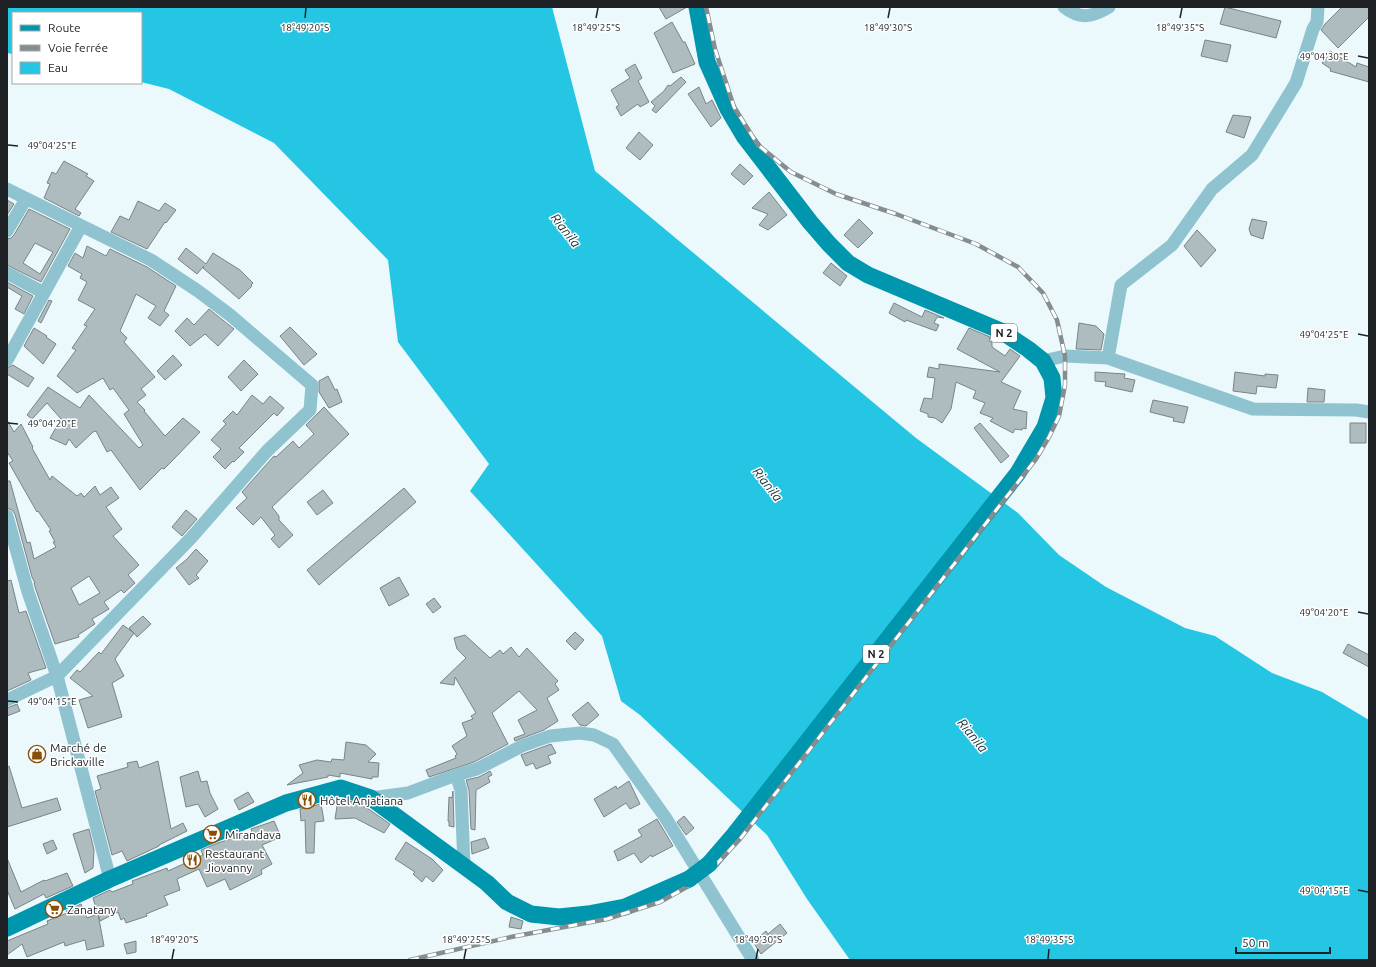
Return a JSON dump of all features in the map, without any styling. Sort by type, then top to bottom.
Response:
[{"type":"main road","name":"N 2","points":[[7,928],[110,879],[286,803],[341,788],[371,798],[487,883],[507,902],[531,914],[559,917],[588,914],[625,907],[689,879],[709,864],[734,835],[1018,473],[1045,427],[1054,398],[1052,378],[1043,361],[1001,331],[868,275],[848,263],[829,244],[810,222],[744,136],[728,110],[707,62],[697,7]]},
{"type":"street","points":[[1064,7],[1072,13],[1090,17],[1109,7]]},
{"type":"street","points":[[1108,358],[1121,285],[1172,245],[1212,189],[1252,155],[1296,83],[1313,29],[1317,22],[1318,7]]},
{"type":"street","points":[[7,189],[151,260],[230,315],[312,385],[310,410],[267,451],[191,538],[57,676],[7,700]]},
{"type":"street","points":[[7,231],[26,199]]},
{"type":"street","points":[[7,360],[81,226]]},
{"type":"street","points":[[7,273],[44,293]]},
{"type":"street","points":[[1043,361],[1065,356],[1108,358],[1253,409],[1356,410],[1369,412]]},
{"type":"street","points":[[7,516],[28,592],[57,676],[110,879]]},
{"type":"street","points":[[371,798],[408,793],[456,775],[477,769],[522,746],[550,736],[580,732],[613,744],[665,817],[753,960]]},
{"type":"street","points":[[456,775],[461,790],[464,866]]},
{"type":"water","name":"Rianila","points":[[7,7],[552,7],[595,171],[916,438],[1018,513],[1059,555],[1106,587],[1185,628],[1215,636],[1272,673],[1322,692],[1369,720],[1369,960],[850,960],[807,899],[767,835],[640,715],[621,701],[602,636],[470,491],[489,464],[398,342],[388,260],[274,143],[169,89],[142,82],[142,12],[12,12],[12,54],[7,53]]},
{"type":"building","points":[[659,7],[687,7],[666,19]]},
{"type":"building","points":[[1225,7],[1281,21],[1276,38],[1220,24]]},
{"type":"building","points":[[1342,7],[1369,7],[1369,17],[1338,48],[1321,30]]},
{"type":"building","points":[[672,22],[683,42],[685,42],[695,64],[673,73],[654,33]]},
{"type":"building","points":[[1205,40],[1231,45],[1227,62],[1201,56]]},
{"type":"building","points":[[1330,51],[1356,67],[1357,63],[1369,67],[1369,82],[1330,71],[1331,69],[1322,63]]},
{"type":"building","points":[[635,64],[642,78],[638,81],[649,102],[640,107],[638,104],[621,116],[616,107],[619,105],[611,90],[630,78],[625,70]]},
{"type":"building","points":[[681,77],[686,82],[656,113],[652,110],[655,106],[651,102],[664,91],[668,85],[670,86]]},
{"type":"building","points":[[699,87],[706,104],[712,100],[721,118],[711,127],[688,94]]},
{"type":"building","points":[[1233,115],[1251,117],[1244,138],[1226,132]]},
{"type":"building","points":[[639,132],[653,145],[640,160],[626,148]]},
{"type":"building","points":[[64,161],[88,174],[86,176],[94,181],[75,209],[81,213],[79,216],[44,198],[50,184],[47,183],[52,172],[56,174]]},
{"type":"building","points":[[740,164],[753,176],[744,185],[731,174]]},
{"type":"building","points":[[769,192],[787,215],[768,230],[759,225],[768,214],[752,208]]},
{"type":"building","points":[[7,200],[14,204],[7,215]]},
{"type":"building","points":[[138,201],[159,211],[165,203],[176,210],[166,223],[165,222],[147,249],[111,232],[120,216],[129,220]]},
{"type":"building","points":[[29,209],[70,229],[41,282],[7,265],[7,239],[14,235]],"holes":[[[35,243],[53,252],[40,274],[23,263]]]},
{"type":"building","points":[[859,219],[873,233],[858,248],[844,235]]},
{"type":"building","points":[[1252,219],[1267,222],[1263,239],[1251,235],[1249,229]]},
{"type":"building","points":[[1197,230],[1216,250],[1201,267],[1184,246]]},
{"type":"building","points":[[87,246],[106,256],[110,249],[147,267],[176,286],[164,311],[169,315],[160,326],[148,318],[156,306],[136,294],[120,331],[127,338],[124,342],[155,377],[141,389],[146,395],[137,402],[145,410],[144,411],[165,436],[183,418],[200,432],[164,469],[162,468],[140,490],[111,450],[107,452],[96,431],[76,448],[69,439],[66,445],[50,438],[61,419],[47,403],[32,419],[27,415],[48,387],[80,408],[89,395],[139,448],[143,445],[124,414],[129,410],[113,388],[110,390],[103,378],[77,393],[57,376],[76,350],[72,348],[87,326],[84,325],[95,309],[78,300],[87,282],[80,278],[82,274],[68,266],[75,253],[83,258]]},
{"type":"building","points":[[186,248],[206,264],[213,253],[240,270],[253,283],[251,285],[252,286],[239,299],[203,268],[204,266],[197,274],[178,259]]},
{"type":"building","points":[[831,263],[847,276],[840,286],[823,273]]},
{"type":"building","points":[[7,282],[33,296],[24,314],[15,309],[22,296],[7,287]]},
{"type":"building","points":[[49,300],[52,301],[41,323],[38,321]]},
{"type":"building","points":[[894,303],[922,317],[925,310],[944,318],[937,317],[934,323],[939,325],[936,331],[906,320],[905,322],[889,313]]},
{"type":"building","points":[[209,309],[234,329],[218,346],[205,334],[190,346],[175,331],[187,318],[194,325]]},
{"type":"building","points":[[1079,323],[1096,326],[1104,334],[1101,350],[1076,349]]},
{"type":"building","points":[[290,327],[317,354],[304,365],[280,336]]},
{"type":"building","points":[[34,328],[56,344],[43,364],[24,346]]},
{"type":"building","points":[[969,328],[990,337],[989,341],[992,342],[992,347],[1005,356],[1010,349],[1020,356],[1001,382],[1021,391],[1013,409],[1027,412],[1026,429],[1015,429],[1013,433],[990,421],[993,418],[980,413],[985,403],[973,398],[976,391],[956,382],[951,409],[942,423],[935,418],[928,417],[928,414],[920,411],[924,398],[932,399],[935,378],[927,377],[929,367],[939,369],[939,364],[1000,372],[957,349]]},
{"type":"building","points":[[173,355],[182,365],[165,380],[157,371]]},
{"type":"building","points":[[244,360],[258,374],[241,391],[228,377]]},
{"type":"building","points":[[13,365],[34,378],[28,387],[7,374],[7,368]]},
{"type":"building","points":[[1095,372],[1125,374],[1124,378],[1135,380],[1132,392],[1105,386],[1106,382],[1095,381]]},
{"type":"building","points":[[1235,372],[1265,376],[1265,374],[1278,375],[1276,388],[1257,386],[1256,394],[1233,391]]},
{"type":"building","points":[[328,376],[335,390],[337,389],[342,402],[329,408],[319,392],[319,381]]},
{"type":"building","points":[[1308,388],[1325,390],[1324,402],[1307,402]]},
{"type":"building","points":[[252,395],[263,404],[270,396],[284,408],[277,416],[274,413],[239,448],[244,452],[225,469],[213,457],[221,449],[211,440],[226,424],[223,421],[233,411],[237,415]]},
{"type":"building","points":[[1153,400],[1188,407],[1184,423],[1173,421],[1174,418],[1150,412]]},
{"type":"building","points":[[324,407],[349,434],[272,507],[279,516],[279,520],[293,535],[279,548],[271,539],[275,535],[261,517],[253,525],[236,508],[247,498],[242,492],[274,456],[276,457],[293,441],[299,448],[314,434],[306,425]]},
{"type":"building","points":[[7,420],[14,432],[21,424],[33,447],[32,448],[50,480],[52,476],[77,496],[81,493],[84,497],[95,486],[100,495],[111,487],[119,498],[106,507],[122,529],[113,536],[139,565],[128,575],[135,583],[124,593],[121,590],[104,602],[109,609],[92,619],[95,624],[78,635],[79,637],[55,644],[32,577],[15,514],[12,510],[7,508],[7,481],[10,481],[27,543],[30,542],[34,559],[56,547],[53,542],[55,542],[49,531],[51,530],[38,511],[37,512],[9,463],[13,461],[7,452]],"holes":[[[89,576],[100,593],[79,605],[71,588]]]},
{"type":"building","points":[[980,423],[1009,456],[1001,463],[974,428]]},
{"type":"building","points":[[1350,423],[1366,423],[1366,443],[1350,443]]},
{"type":"building","points":[[404,488],[416,502],[319,585],[307,570]]},
{"type":"building","points":[[323,490],[333,503],[317,515],[307,502]]},
{"type":"building","points":[[186,510],[197,519],[182,536],[172,527]]},
{"type":"building","points":[[196,549],[208,561],[196,575],[199,578],[189,585],[176,568]]},
{"type":"building","points":[[399,577],[409,595],[389,606],[380,588]]},
{"type":"building","points":[[11,580],[19,613],[26,611],[46,668],[28,673],[31,680],[7,691],[7,581]]},
{"type":"building","points":[[434,598],[441,607],[433,613],[426,604]]},
{"type":"building","points":[[143,616],[151,624],[137,637],[129,628]]},
{"type":"building","points":[[123,625],[134,633],[115,659],[124,676],[112,683],[122,717],[88,728],[79,700],[93,696],[70,678],[77,670],[80,672],[99,652],[101,654]]},
{"type":"building","points":[[575,632],[584,640],[575,650],[566,641]]},
{"type":"building","points":[[465,635],[490,658],[500,650],[503,654],[511,647],[519,657],[527,648],[558,681],[555,684],[559,690],[547,698],[558,721],[544,730],[515,741],[514,738],[525,734],[518,720],[537,710],[519,691],[492,713],[508,744],[474,762],[429,777],[426,770],[456,758],[455,756],[457,754],[452,746],[467,736],[462,723],[473,719],[471,716],[476,713],[455,677],[454,685],[440,683],[466,658],[457,649],[454,638]]},
{"type":"building","points":[[1348,644],[1369,655],[1369,667],[1343,653]]},
{"type":"building","points":[[588,702],[599,715],[586,726],[580,725],[572,715]]},
{"type":"building","points":[[17,704],[20,711],[7,716],[7,708]]},
{"type":"building","points":[[346,742],[366,745],[376,754],[368,762],[379,763],[378,777],[372,777],[372,779],[340,773],[340,777],[328,775],[328,777],[287,785],[303,773],[299,765],[317,760],[331,762],[332,759],[344,760]]},
{"type":"building","points":[[551,744],[556,753],[548,756],[551,763],[536,769],[533,763],[526,766],[521,755]]},
{"type":"building","points":[[137,761],[139,768],[158,761],[171,829],[183,823],[187,831],[127,861],[122,851],[112,855],[95,791],[101,789],[97,776],[128,767],[127,763]]},
{"type":"building","points":[[9,766],[22,808],[57,798],[61,810],[7,827],[7,767]]},
{"type":"building","points":[[198,771],[201,782],[207,781],[210,793],[218,809],[205,817],[198,804],[186,807],[180,777]]},
{"type":"building","points":[[490,771],[492,775],[488,777],[490,782],[476,790],[475,830],[471,829],[469,790],[466,780],[479,777]]},
{"type":"building","points":[[629,781],[640,804],[630,809],[626,803],[604,817],[594,799],[616,786],[617,789]]},
{"type":"building","points":[[453,791],[454,827],[449,826],[448,821],[449,797],[452,798]]},
{"type":"building","points":[[248,792],[254,802],[239,810],[234,800]]},
{"type":"building","points":[[338,800],[350,801],[362,806],[390,824],[384,833],[355,818],[335,819]]},
{"type":"building","points":[[321,804],[324,821],[315,822],[314,853],[306,853],[305,820],[301,821],[300,809]]},
{"type":"building","points":[[684,816],[694,828],[686,835],[677,822]]},
{"type":"building","points":[[657,819],[673,846],[652,857],[651,855],[641,863],[634,853],[618,861],[614,851],[642,836],[638,830]]},
{"type":"building","points":[[274,821],[281,837],[262,845],[272,864],[261,870],[262,874],[230,890],[225,879],[207,887],[199,869],[177,879],[180,890],[164,896],[168,905],[146,914],[147,916],[126,923],[124,918],[121,920],[118,912],[100,921],[93,898],[110,890],[112,892],[133,884],[132,881],[167,868],[168,871],[203,855],[201,850],[252,832],[251,829]]},
{"type":"building","points":[[89,829],[94,850],[93,868],[85,873],[73,834]]},
{"type":"building","points":[[485,838],[489,848],[472,854],[471,842]]},
{"type":"building","points":[[53,840],[57,849],[47,854],[43,844]]},
{"type":"building","points":[[406,842],[432,859],[443,870],[433,882],[426,876],[422,882],[413,874],[415,872],[395,859]]},
{"type":"building","points":[[7,858],[21,892],[44,880],[45,881],[67,873],[73,886],[46,898],[44,894],[15,909],[7,890]]},
{"type":"building","points":[[81,904],[87,918],[98,914],[104,946],[87,950],[85,940],[65,946],[64,942],[27,957],[22,944],[7,955],[7,941],[48,924],[47,921],[67,913],[66,911]]},
{"type":"building","points":[[511,917],[523,921],[521,929],[509,927]]},
{"type":"building","points":[[780,924],[787,933],[761,954],[753,942],[766,931],[768,934]]},
{"type":"building","points":[[136,941],[136,952],[127,954],[124,944]]},
{"type":"railway","points":[[410,960],[511,937],[607,919],[660,902],[692,884],[711,870],[740,839],[1036,459],[1059,416],[1065,385],[1065,356],[1057,320],[1043,293],[1018,267],[976,244],[896,214],[836,194],[791,172],[758,145],[734,107],[715,49],[706,7]]},
{"type":"place","name":"Marché de Brickaville","points":[[37,754]]},
{"type":"place","name":"Hôtel Anjatiana","points":[[307,800]]},
{"type":"place","name":"Mirandava","points":[[212,834]]},
{"type":"place","name":"Restaurant Jiovanny","points":[[192,860]]},
{"type":"place","name":"Zanatany","points":[[54,909]]}]
